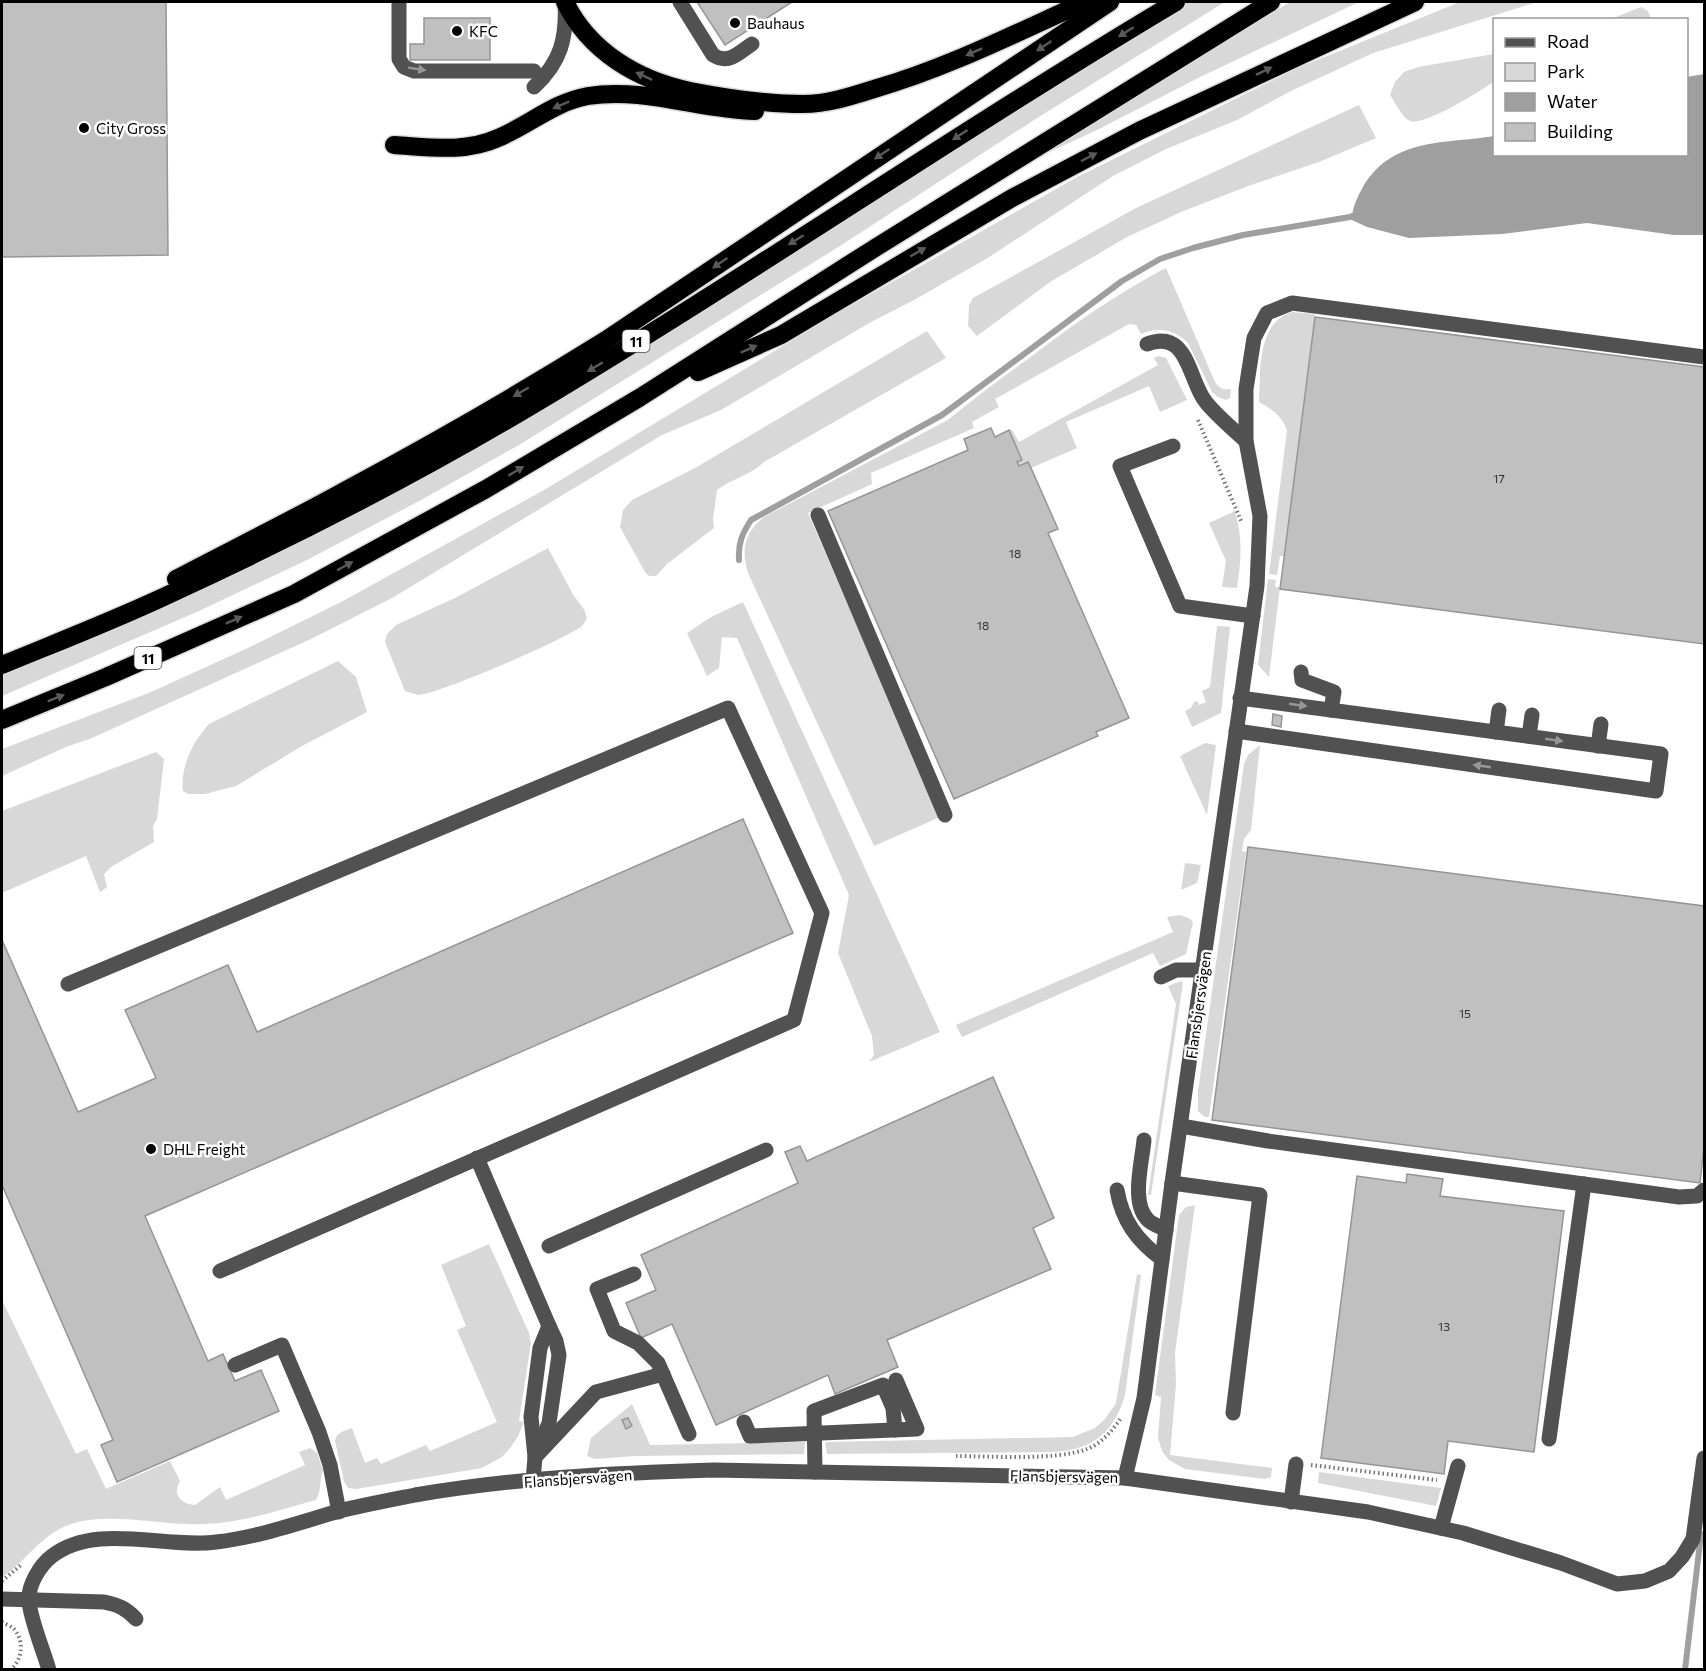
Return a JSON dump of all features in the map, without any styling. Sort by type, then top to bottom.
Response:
[{"type":"highway","points":[[565,2],[578,24],[600,48],[639,74],[675,88],[721,97],[804,104]]},
{"type":"highway","points":[[394,145],[452,148],[479,145],[508,134],[560,105],[602,94],[650,96],[729,110],[767,111],[858,94],[921,74],[1085,2]]},
{"type":"highway","points":[[72,636],[164,585],[345,491],[528,388],[606,340],[1110,2]]},
{"type":"highway","name":"11","points":[[2,665],[167,596],[286,539],[404,477],[530,406],[1176,2]]},
{"type":"highway","name":"11","points":[[2,720],[294,594],[486,489],[639,398],[1271,2]]},
{"type":"highway","points":[[639,398],[781,334],[1012,198],[1139,131],[1415,2]]},
{"type":"street","points":[[399,2],[399,59],[404,67],[414,71],[534,71]]},
{"type":"street","points":[[534,87],[549,74],[557,59],[563,36],[565,2]]},
{"type":"street","points":[[680,2],[713,55],[721,60],[729,59],[752,44]]},
{"type":"street","name":"Flansbjersvägen","points":[[29,1599],[31,1586],[38,1572],[51,1557],[73,1545],[99,1539],[213,1543],[254,1536],[339,1512],[415,1495],[488,1485],[648,1472],[714,1470],[1125,1478],[1144,1398],[1257,586],[1260,516],[1246,441],[1246,389],[1254,338],[1267,313],[1292,303],[1704,357]]},
{"type":"street","points":[[1147,344],[1167,341],[1176,344],[1203,399],[1246,441]]},
{"type":"street","points":[[1173,446],[1120,466],[1180,606],[1252,616]]},
{"type":"street","points":[[818,516],[945,815]]},
{"type":"street","points":[[1301,672],[1302,681],[1334,692],[1331,710]]},
{"type":"street","points":[[1236,731],[1418,757],[1590,789],[1656,791],[1661,754],[1240,698]]},
{"type":"street","points":[[68,984],[728,708],[822,913],[794,1020],[220,1271]]},
{"type":"street","points":[[1496,732],[1499,710]]},
{"type":"street","points":[[1529,736],[1532,715]]},
{"type":"street","points":[[1598,746],[1601,724]]},
{"type":"street","points":[[1416,773],[1418,757]]},
{"type":"street","points":[[1161,977],[1176,970],[1202,970]]},
{"type":"street","points":[[1181,1126],[1268,1141],[1679,1197],[1697,1196],[1704,1190]]},
{"type":"street","points":[[1144,1140],[1138,1198],[1141,1211],[1150,1222],[1166,1230]]},
{"type":"street","points":[[549,1246],[766,1150]]},
{"type":"street","points":[[477,1158],[549,1326],[540,1347],[531,1417],[535,1456],[533,1481]]},
{"type":"street","points":[[1172,1184],[1260,1195],[1233,1413]]},
{"type":"street","points":[[1549,1439],[1584,1184]]},
{"type":"street","points":[[1117,1190],[1120,1209],[1132,1228],[1149,1250],[1162,1259]]},
{"type":"street","points":[[634,1274],[597,1289],[614,1331],[638,1343],[658,1363],[689,1434]]},
{"type":"street","points":[[235,1365],[282,1345],[319,1432],[330,1465],[339,1512]]},
{"type":"street","points":[[535,1456],[596,1392],[663,1374]]},
{"type":"street","points":[[744,1422],[750,1436],[917,1429],[896,1380]]},
{"type":"street","points":[[814,1472],[814,1410],[884,1385],[893,1408],[895,1430]]},
{"type":"street","points":[[1125,1478],[1368,1512],[1442,1528],[1561,1563],[1617,1584],[1645,1581],[1669,1571],[1682,1557],[1694,1539],[1704,1458]]},
{"type":"street","points":[[1291,1502],[1296,1464]]},
{"type":"street","points":[[1442,1528],[1458,1466]]},
{"type":"street","points":[[2,1599],[81,1600],[118,1605],[128,1610],[136,1619]]},
{"type":"street","points":[[29,1599],[49,1670]]},
{"type":"path","points":[[1194,410],[1243,527]]},
{"type":"path","points":[[946,1456],[1050,1455],[1089,1449],[1115,1428],[1122,1416]]},
{"type":"path","points":[[1296,1464],[1321,1465],[1453,1482]]},
{"type":"path","points":[[2,1581],[27,1559]]},
{"type":"path","points":[[2,1622],[14,1629],[19,1638],[21,1652],[10,1670]]},
{"type":"green space","points":[[1185,2],[1225,2],[1037,118],[840,246],[519,445],[305,561],[199,611],[2,696],[2,674],[53,654],[297,541]]},
{"type":"green space","points":[[1290,2],[1359,2],[1200,77],[1041,156]]},
{"type":"green space","points":[[1460,2],[1537,2],[1373,53],[1291,91],[1237,120],[1166,149],[1113,176],[986,259],[871,322],[721,410],[662,435],[392,598],[313,638],[2,776],[2,749],[151,692],[343,601],[544,490],[836,314],[1077,177],[1300,67]]},
{"type":"green space","points":[[1641,7],[1648,11],[1651,18],[1614,18]]},
{"type":"green space","points":[[1493,54],[1493,83],[1440,113],[1418,121],[1410,121],[1401,113],[1390,95],[1395,82],[1404,72],[1418,67]]},
{"type":"green space","points":[[1359,105],[1376,138],[1319,162],[1181,212],[1127,237],[1050,282],[977,336],[968,326],[969,305],[973,298],[1138,207]]},
{"type":"green space","points":[[1166,268],[1215,382],[1222,388],[1231,389],[1230,398],[1226,400],[1212,392],[1188,343],[1183,338],[1160,330],[1141,334],[1136,325],[1129,324],[995,399],[999,407],[972,422],[974,428],[871,473],[872,484],[808,513],[940,817],[874,846],[748,573],[745,550],[748,536],[764,517],[948,420],[1081,320]]},
{"type":"green space","points":[[1292,312],[1315,314],[1284,556],[1280,556],[1277,575],[1269,574],[1287,430],[1276,413],[1259,402],[1260,377],[1266,338],[1280,318]]},
{"type":"green space","points":[[927,331],[946,358],[717,490],[714,528],[667,564],[656,576],[649,576],[645,572],[620,527],[623,510],[632,500],[695,468]]},
{"type":"green space","points":[[1159,356],[1166,358],[1187,400],[1160,412],[1149,386],[1066,422],[1077,448],[1031,468],[1028,462],[1019,466],[1017,462],[1022,459],[1009,430],[1012,430],[1019,442],[1158,365],[1154,358]]},
{"type":"green space","points":[[1235,511],[1241,550],[1237,588],[1222,587],[1226,561],[1209,523]]},
{"type":"green space","points":[[548,548],[574,596],[584,609],[587,618],[582,626],[528,654],[474,677],[430,693],[418,695],[405,691],[385,642],[387,634],[396,625],[457,597]]},
{"type":"green space","points":[[1268,579],[1276,580],[1275,587],[1280,587],[1269,677],[1258,665]]},
{"type":"green space","points":[[743,602],[940,1032],[869,1062],[874,1055],[872,1036],[838,953],[849,895],[737,638],[722,637],[719,668],[707,676],[687,633],[711,617]]},
{"type":"green space","points":[[1217,626],[1230,627],[1221,713],[1192,727],[1185,711],[1191,708],[1194,702],[1198,701],[1199,705],[1206,702],[1202,691],[1210,687]]},
{"type":"green space","points":[[338,661],[356,677],[367,712],[302,746],[236,786],[205,794],[188,794],[183,791],[184,773],[189,755],[209,724]]},
{"type":"green space","points":[[1205,743],[1216,745],[1207,815],[1180,756]]},
{"type":"green space","points":[[1260,745],[1251,830],[1244,839],[1242,851],[1246,852],[1209,1117],[1205,1117],[1198,1111],[1198,1091],[1244,764],[1248,755]]},
{"type":"green space","points":[[156,752],[164,759],[157,819],[153,826],[154,842],[111,867],[104,874],[107,887],[100,892],[86,856],[2,893],[2,811]]},
{"type":"green space","points":[[1185,863],[1201,865],[1197,883],[1181,890]]},
{"type":"green space","points":[[1180,915],[1193,922],[1186,954],[1160,966],[1153,953],[962,1037],[956,1025],[1173,932],[1167,917]]},
{"type":"green space","points":[[1181,981],[1183,983],[1151,1195],[1148,1195],[1176,1004],[1168,986]]},
{"type":"green space","points":[[1195,1205],[1175,1353],[1176,1384],[1170,1455],[1272,1468],[1271,1477],[1265,1479],[1185,1469],[1169,1460],[1162,1451],[1158,1438],[1161,1397],[1155,1395],[1179,1215],[1186,1207]]},
{"type":"green space","points":[[489,1244],[529,1333],[531,1343],[519,1421],[524,1422],[518,1436],[502,1457],[482,1468],[356,1489],[348,1488],[344,1481],[335,1441],[337,1436],[344,1431],[352,1428],[365,1463],[377,1458],[381,1464],[426,1445],[430,1451],[497,1422],[457,1330],[466,1326],[441,1265]]},
{"type":"green space","points":[[1137,1274],[1141,1275],[1125,1395],[1108,1429],[1091,1442],[1081,1447],[1055,1452],[827,1454],[825,1442],[1073,1437],[1095,1428],[1105,1419],[1116,1403]]},
{"type":"green space","points":[[2,1300],[76,1454],[87,1449],[106,1489],[170,1461],[180,1481],[177,1490],[179,1498],[186,1503],[195,1505],[220,1487],[226,1500],[305,1465],[299,1452],[310,1448],[317,1453],[323,1470],[316,1500],[261,1515],[218,1523],[86,1520],[60,1528],[51,1534],[2,1577]]},
{"type":"green space","points":[[632,1404],[650,1445],[805,1442],[804,1454],[636,1456],[595,1459],[587,1456],[591,1438]]},
{"type":"green space","points":[[1319,1472],[1441,1488],[1436,1506],[1318,1483]]},
{"type":"water","points":[[1704,74],[1704,235],[1674,235],[1587,223],[1502,234],[1409,238],[1367,227],[1352,220],[1358,197],[1376,169],[1390,158],[1422,145],[1493,136],[1493,156],[1688,156],[1688,77]]},
{"type":"building","name":"City Gross","points":[[2,2],[166,2],[168,255],[2,257]]},
{"type":"building","name":"Bauhaus","points":[[697,2],[792,2],[725,45]]},
{"type":"building","name":"KFC","points":[[424,18],[490,18],[490,60],[410,60],[410,44],[424,44]]},
{"type":"building","points":[[1315,317],[1704,367],[1704,644],[1280,589]]},
{"type":"building","points":[[991,428],[995,437],[1009,430],[1022,460],[1017,462],[1019,466],[1028,462],[1031,468],[1058,529],[1048,533],[1129,718],[1096,732],[1098,736],[954,799],[828,511],[968,450],[964,439]]},
{"type":"building","points":[[1273,714],[1282,716],[1281,727],[1272,725]]},
{"type":"building","name":"DHL Freight","points":[[743,819],[793,933],[145,1216],[208,1361],[223,1354],[235,1381],[261,1370],[279,1411],[117,1482],[101,1445],[113,1440],[2,1185],[2,940],[78,1112],[156,1078],[125,1010],[228,965],[257,1032]]},
{"type":"building","points":[[1248,847],[1704,906],[1704,1147],[1700,1183],[1212,1120]]},
{"type":"building","points":[[993,1077],[1054,1218],[1033,1228],[1051,1269],[887,1340],[898,1367],[835,1394],[828,1375],[716,1425],[672,1324],[641,1338],[626,1303],[656,1290],[641,1255],[798,1183],[785,1152],[800,1146],[807,1161]]},
{"type":"building","points":[[1407,1174],[1443,1179],[1440,1196],[1564,1211],[1534,1452],[1448,1441],[1444,1474],[1321,1458],[1357,1176],[1406,1183]]},
{"type":"building","points":[[628,1418],[632,1426],[626,1429],[622,1420]]},
{"type":"waterway","points":[[739,560],[741,539],[751,520],[942,415],[1122,281],[1160,259],[1243,235],[1350,217],[1359,213]]},
{"type":"waterway","points":[[1685,1670],[1701,1534]]},
{"type":"place","name":"Bauhaus","points":[[735,23]]},
{"type":"place","name":"KFC","points":[[457,31]]},
{"type":"place","name":"City Gross","points":[[84,128]]},
{"type":"place","name":"DHL Freight","points":[[151,1149]]}]
